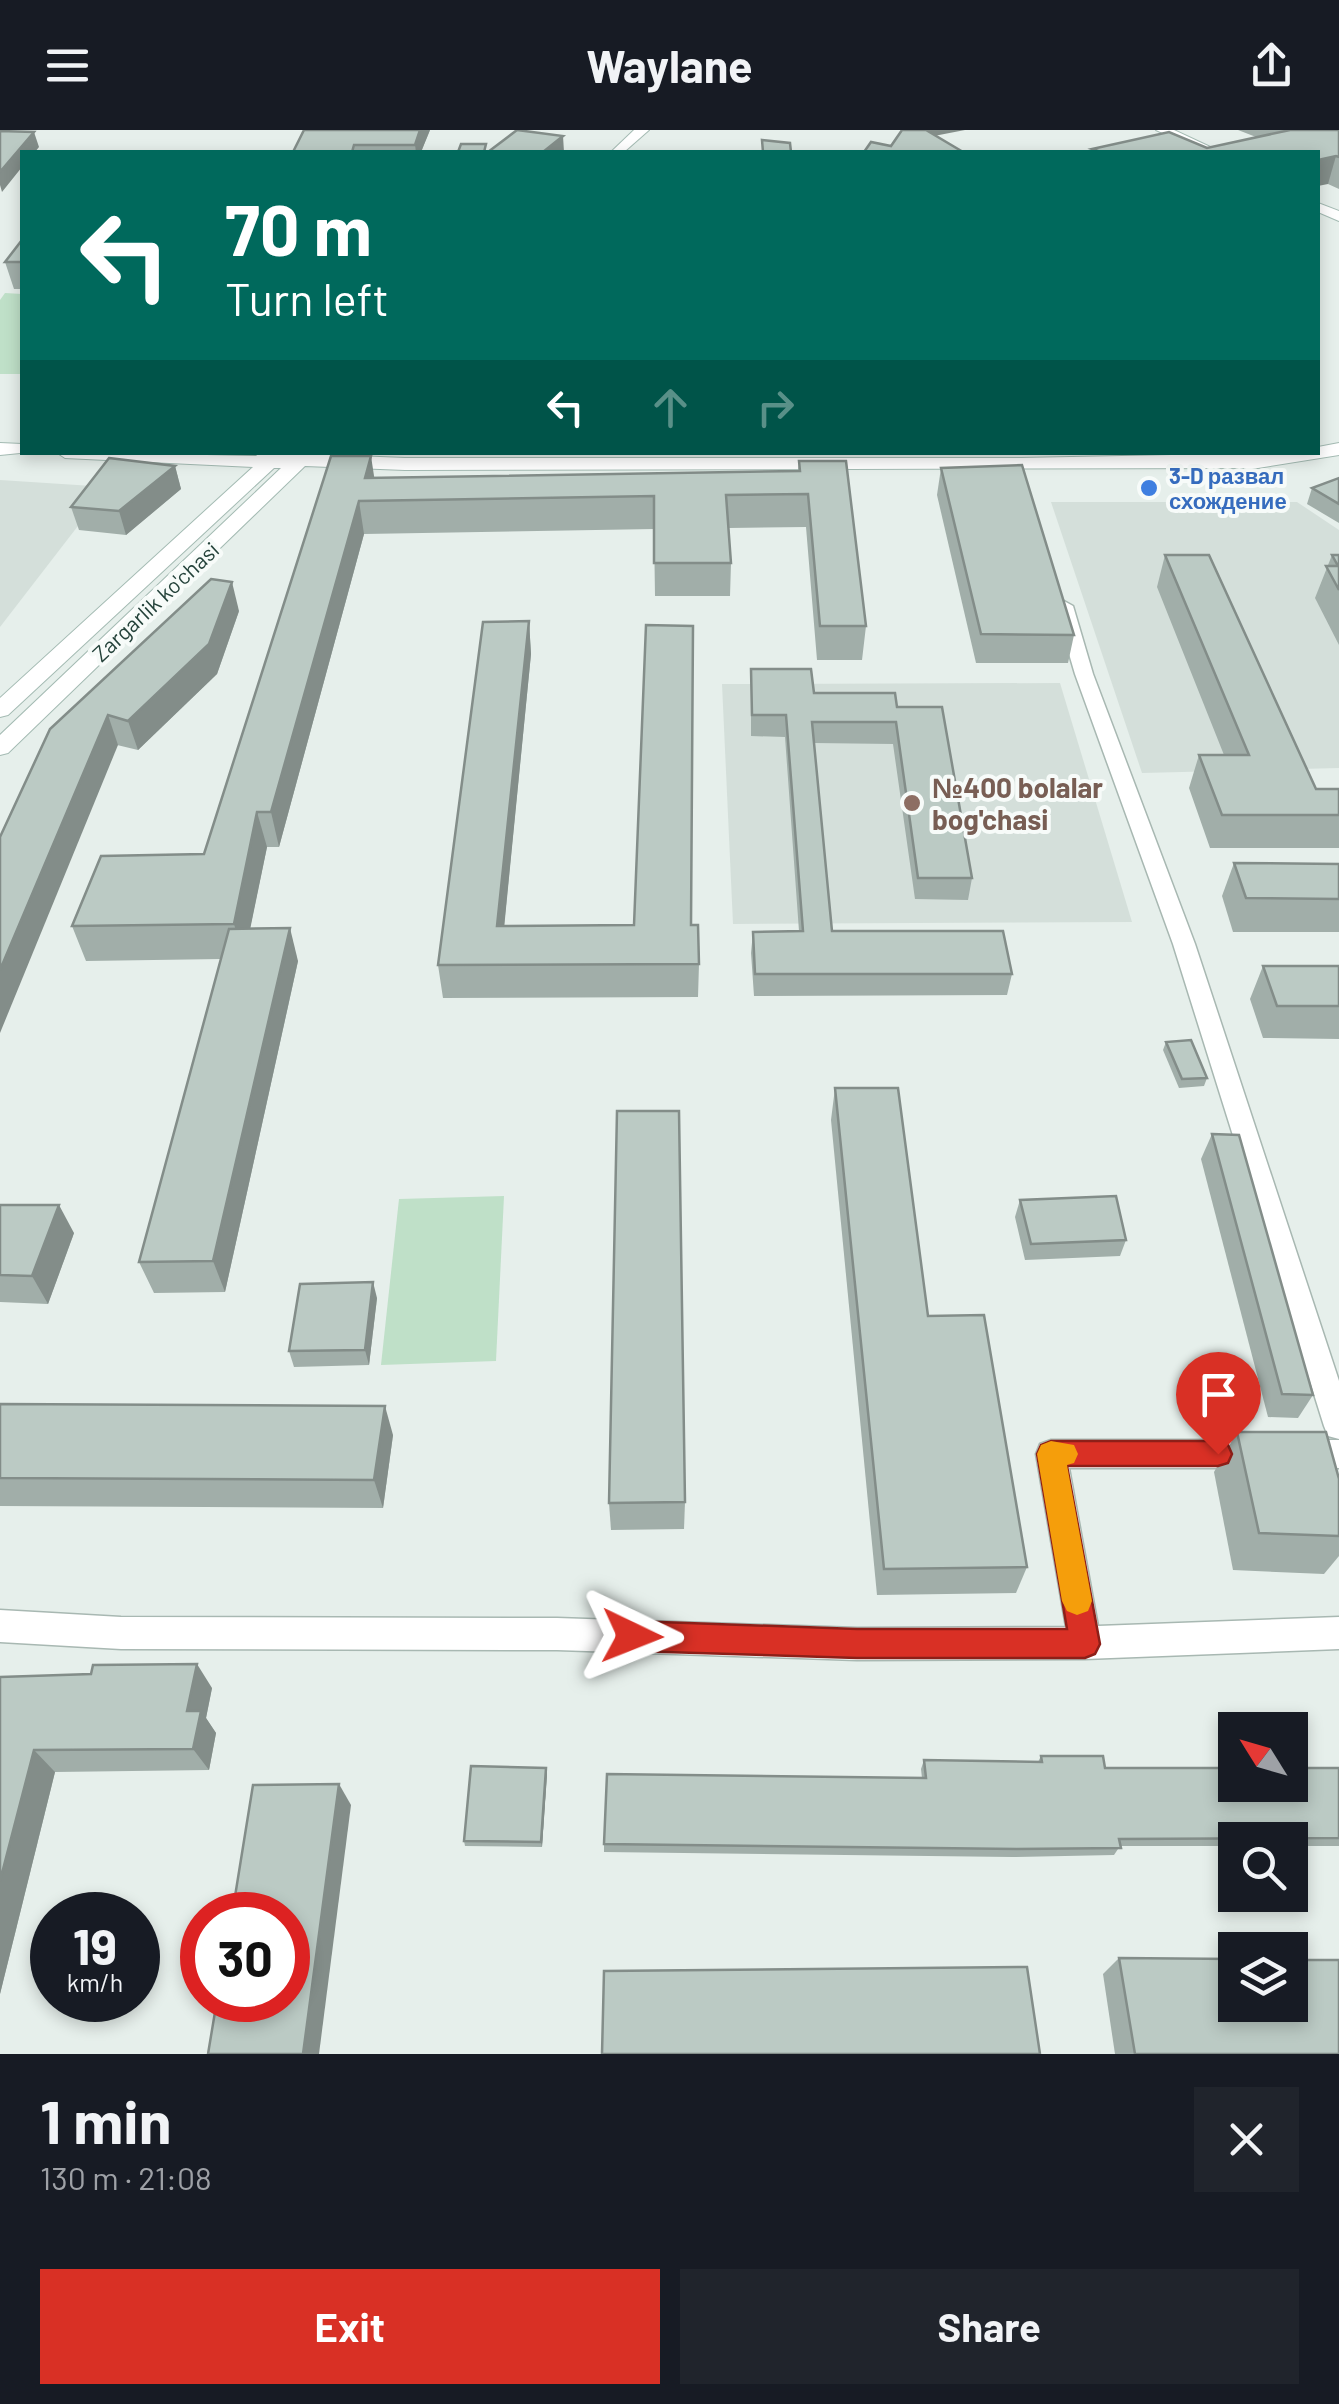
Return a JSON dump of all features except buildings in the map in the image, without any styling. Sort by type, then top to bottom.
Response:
[{"type":"main road","points":[[619,150],[642,130]]},
{"type":"main road","points":[[1143,130],[1189,150]]},
{"type":"main road","points":[[1163,130],[1209,150]]},
{"type":"main road","points":[[229,455],[405,464],[1021,464],[1258,462],[1302,455]]},
{"type":"main road","name":"Zargarlik ko'chasi","points":[[0,710],[284,456]]},
{"type":"main road","name":"Zargarlik ko'chasi","points":[[0,748],[284,456]]},
{"type":"street","points":[[1021,464],[1029,492]]},
{"type":"street","points":[[1057,583],[1084,674],[1184,944],[1339,1426]]},
{"type":"street","points":[[1085,1644],[1051,1454],[1339,1454]]},
{"type":"street","points":[[0,1626],[121,1633],[556,1634],[857,1644],[1085,1644],[1339,1633]]},
{"type":"shaded area","points":[[0,480],[108,487],[0,627]]},
{"type":"shaded area","points":[[1051,502],[1297,502],[1339,530],[1339,768],[1142,773]]},
{"type":"shaded area","name":"№400 bolalar bog'chasi","points":[[1060,683],[1132,922],[733,924],[722,684]]},
{"type":"green space","points":[[5,293],[20,294],[20,374],[0,374],[0,300]]},
{"type":"green space","points":[[504,1196],[496,1361],[381,1365],[399,1199]]},
{"type":"slow traffic","points":[[1064,1454],[1051,1454],[1077,1601]]},
{"type":"place","name":"3-D развал схождение","points":[[1149,488]]},
{"type":"place","name":"№400 bolalar bog'chasi","points":[[912,803]]},
{"type":"route","points":[[632,1636],[857,1644],[1085,1644],[1051,1454],[1218,1454]]}]
